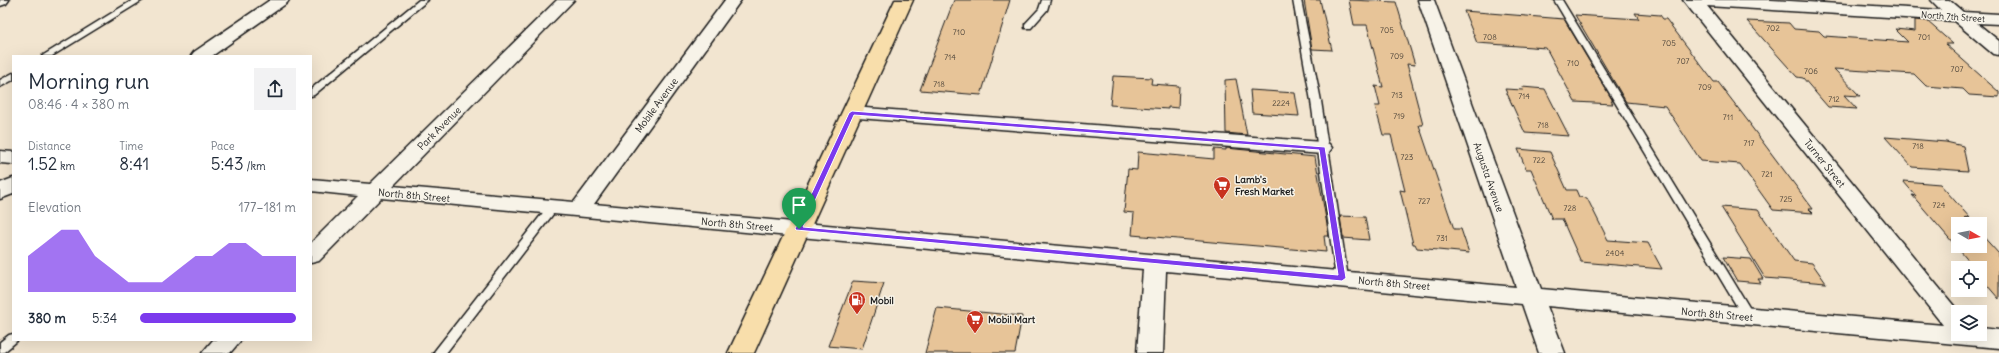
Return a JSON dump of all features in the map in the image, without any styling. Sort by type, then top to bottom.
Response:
[{"type":"main road","points":[[741,353],[904,0]]},
{"type":"street","points":[[201,55],[281,0]]},
{"type":"street","name":"Park Avenue","points":[[312,255],[566,0]]},
{"type":"street","name":"Mobile Avenue","points":[[579,210],[733,0]]},
{"type":"street","name":"Augusta Avenue","points":[[1426,0],[1552,353]]},
{"type":"street","name":"North 7th Street","points":[[1692,0],[1999,19]]},
{"type":"street","name":"Turner Street","points":[[1692,0],[1951,317]]},
{"type":"street","points":[[1939,0],[1999,50]]},
{"type":"street","points":[[852,113],[1322,148]]},
{"type":"street","points":[[0,157],[12,158]]},
{"type":"street","points":[[0,194],[12,185]]},
{"type":"street","name":"North 8th Street","points":[[312,185],[1342,278],[1951,336]]},
{"type":"street","points":[[1150,353],[1155,261]]},
{"type":"street","name":"North 8th Street","points":[[1987,338],[1999,339]]},
{"type":"street","points":[[215,353],[227,341]]},
{"type":"lane","points":[[48,55],[139,0]]},
{"type":"lane","points":[[312,92],[424,0]]},
{"type":"lane","points":[[1028,26],[1043,10],[1046,0]]},
{"type":"lane","points":[[1297,0],[1316,101],[1342,278]]},
{"type":"lane","points":[[1558,0],[1749,317]]},
{"type":"lane","points":[[0,84],[12,77]]},
{"type":"lane","points":[[439,353],[553,207]]},
{"type":"lane","points":[[0,349],[12,339]]},
{"type":"building","points":[[954,0],[1010,0],[981,95],[920,90]]},
{"type":"building","points":[[1304,0],[1320,0],[1332,50],[1312,49]]},
{"type":"building","points":[[1349,0],[1396,2],[1415,65],[1407,64],[1423,125],[1419,125],[1454,229],[1461,229],[1469,253],[1417,248],[1415,244],[1413,244],[1400,190],[1405,191],[1391,135],[1383,135],[1375,106],[1380,106],[1375,86],[1383,87],[1367,25],[1354,25]]},
{"type":"building","points":[[1464,11],[1564,19],[1613,101],[1611,101],[1613,104],[1575,102],[1546,48],[1477,43]]},
{"type":"building","points":[[1635,13],[1660,15],[1663,19],[1666,19],[1714,82],[1718,82],[1751,125],[1813,209],[1809,209],[1813,213],[1773,210],[1740,164],[1701,161],[1665,106],[1626,102],[1575,15],[1639,19]]},
{"type":"building","points":[[1915,20],[1927,21],[1953,44],[1945,44],[1999,92],[1999,97],[1969,95],[1963,89],[1926,86],[1914,74],[1834,69],[1860,96],[1844,95],[1857,109],[1828,107],[1803,78],[1797,77],[1747,21],[1789,23],[1794,29],[1819,31],[1824,36],[1908,42],[1895,29],[1915,31]]},
{"type":"building","points":[[1113,76],[1152,78],[1151,84],[1179,86],[1178,108],[1168,107],[1168,109],[1110,105]]},
{"type":"building","points":[[1236,79],[1247,135],[1226,133],[1225,80]]},
{"type":"building","points":[[1522,87],[1545,89],[1569,136],[1525,133],[1505,89],[1523,90]]},
{"type":"building","points":[[1250,90],[1295,93],[1299,116],[1252,113]]},
{"type":"building","points":[[1885,137],[1946,142],[1963,146],[1968,171],[1912,167]]},
{"type":"building","name":"Lamb's Fresh Market","points":[[1226,148],[1315,157],[1329,236],[1324,236],[1326,252],[1132,235],[1134,213],[1124,212],[1128,169],[1137,170],[1138,152],[1214,159],[1214,149],[1226,150]]},
{"type":"building","points":[[1518,149],[1550,152],[1567,190],[1576,190],[1579,197],[1587,198],[1608,240],[1648,243],[1662,269],[1581,262],[1562,219],[1552,219],[1531,169],[1526,169]]},
{"type":"building","points":[[1903,181],[1940,184],[1969,217],[1951,217],[1951,240],[1912,195],[1916,196]]},
{"type":"building","points":[[1721,207],[1758,210],[1794,261],[1812,263],[1826,283],[1765,278]]},
{"type":"building","points":[[1340,216],[1365,217],[1369,240],[1343,238]]},
{"type":"building","points":[[1987,241],[1999,254],[1999,299],[1987,285],[1987,261],[1969,261],[1962,253],[1987,253]]},
{"type":"building","points":[[1723,257],[1751,259],[1763,279],[1758,279],[1761,283],[1737,281]]},
{"type":"building","name":"Mobil","points":[[853,281],[884,283],[862,349],[828,346]]},
{"type":"building","name":"Mobil Mart","points":[[937,308],[1022,316],[1015,353],[925,353]]},
{"type":"place","name":"Lamb's Fresh Market","points":[[1222,200]]},
{"type":"place","name":"Mobil","points":[[857,315]]},
{"type":"place","name":"Mobil Mart","points":[[975,334]]},
{"type":"route","points":[[852,113],[1322,148],[1342,278],[1097,255],[799,229],[852,113]]}]
